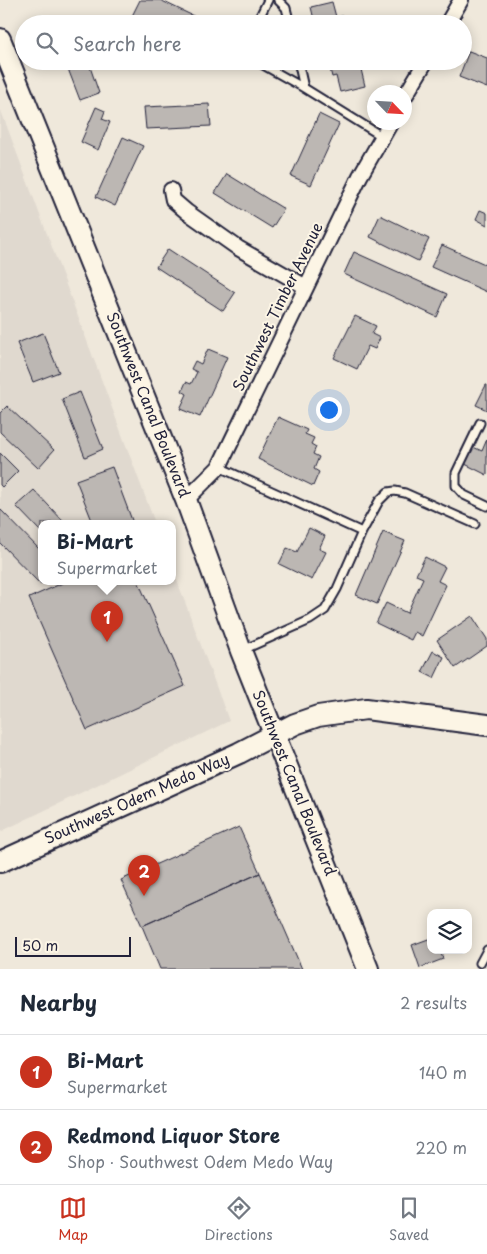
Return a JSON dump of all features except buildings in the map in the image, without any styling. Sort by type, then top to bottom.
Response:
[{"type":"main road","name":"Southwest Canal Boulevard","points":[[0,39],[186,500],[241,651],[368,969]]},
{"type":"main road","name":"Southwest Odem Medo Way","points":[[0,862],[239,753],[295,724],[318,716],[366,709],[487,725]]},
{"type":"street","points":[[452,15],[461,0]]},
{"type":"street","points":[[412,85],[421,70]]},
{"type":"street","name":"Southwest Timber Avenue","points":[[186,500],[219,467],[360,176],[387,130]]},
{"type":"street","points":[[171,190],[173,200],[187,212],[238,248],[306,287]]},
{"type":"lane","points":[[260,15],[268,0]]},
{"type":"lane","points":[[278,0],[286,8],[288,15]]},
{"type":"lane","points":[[272,70],[383,137]]},
{"type":"lane","points":[[300,70],[304,88]]},
{"type":"lane","points":[[480,423],[456,473],[456,486],[464,495],[487,506]]},
{"type":"lane","points":[[219,467],[362,532]]},
{"type":"lane","points":[[241,651],[310,620],[325,610],[337,589],[362,532],[379,501],[388,492],[395,490],[405,493],[475,524]]},
{"type":"lane","points":[[480,964],[487,950]]},
{"type":"shaded area","points":[[0,108],[154,520],[38,520],[38,585],[176,585],[176,578],[229,721],[0,832]]},
{"type":"place","name":"Bi-Mart","points":[[107,642]]},
{"type":"place","name":"Redmond Liquor Store","points":[[144,896]]}]
